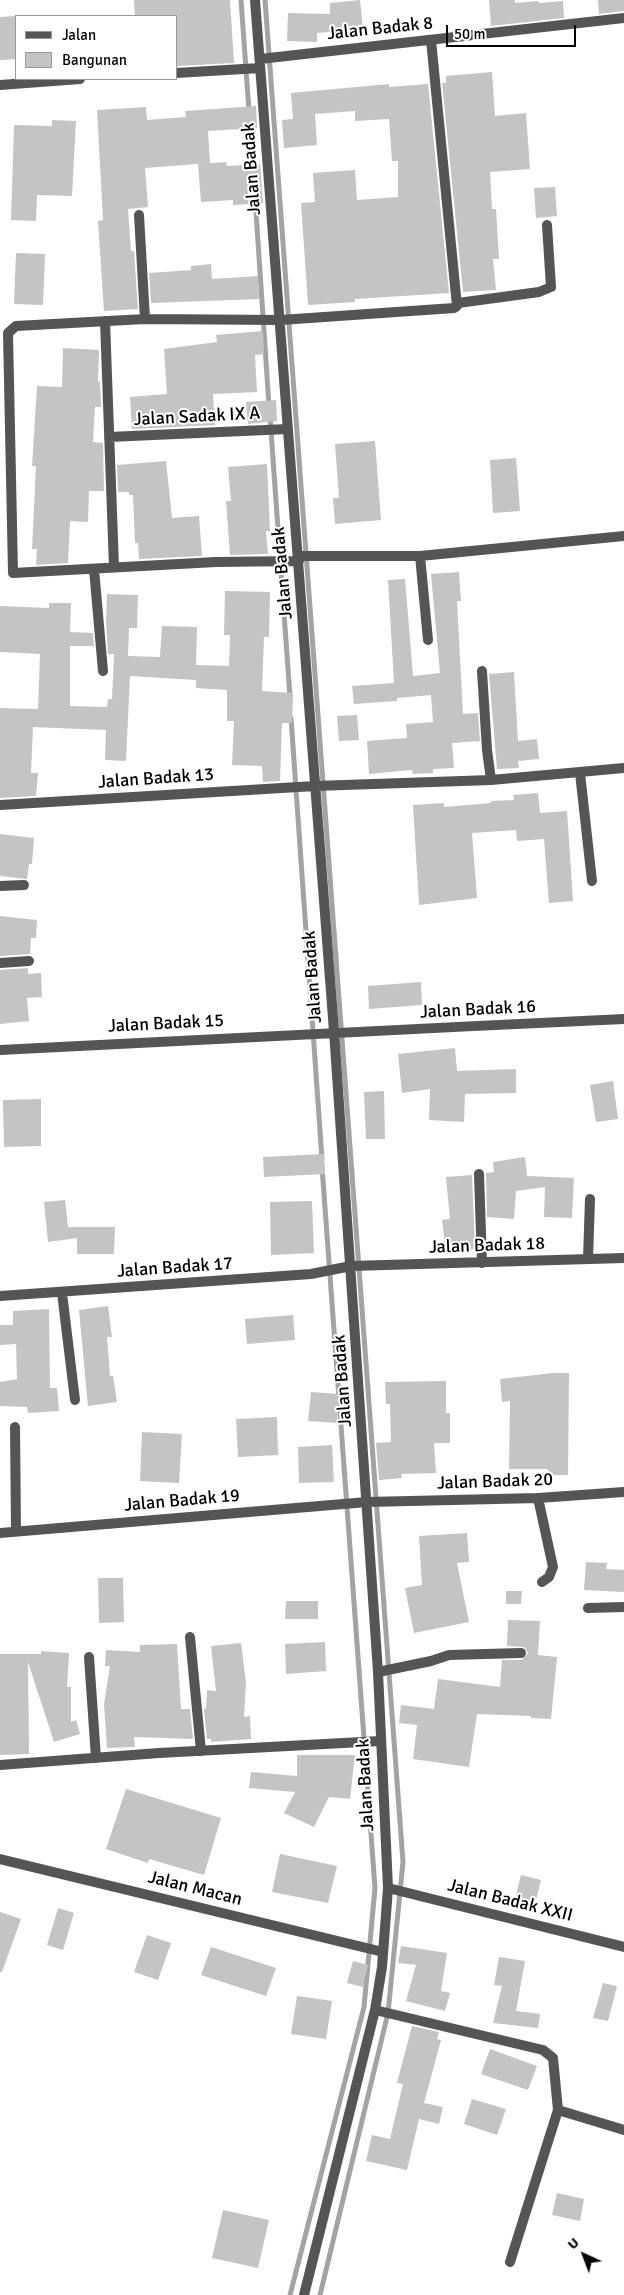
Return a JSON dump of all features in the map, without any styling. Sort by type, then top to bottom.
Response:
[{"type":"street","name":"Jalan Badak","points":[[255,0],[299,558],[351,1266],[378,1672],[388,1888],[383,1952],[375,2010],[304,2295]]},
{"type":"street","name":"Jalan Badak 8","points":[[178,73],[431,40],[624,18]]},
{"type":"street","points":[[431,40],[458,303]]},
{"type":"street","points":[[0,85],[67,80]]},
{"type":"street","points":[[139,215],[145,319]]},
{"type":"street","points":[[547,225],[551,287],[539,292],[458,303],[454,308],[280,320],[145,319],[16,326],[8,334],[12,573],[299,558],[420,556],[624,536]]},
{"type":"street","points":[[104,321],[114,567]]},
{"type":"street","name":"Jalan Sadak IX A","points":[[109,437],[288,428]]},
{"type":"street","points":[[420,556],[428,640]]},
{"type":"street","points":[[94,568],[103,671]]},
{"type":"street","points":[[482,671],[487,750],[491,780]]},
{"type":"street","name":"Jalan Badak 13","points":[[0,805],[315,786],[491,780],[624,768]]},
{"type":"street","points":[[580,773],[592,881]]},
{"type":"street","points":[[0,886],[24,885]]},
{"type":"street","points":[[0,963],[28,961]]},
{"type":"street","name":"Jalan Badak 16","points":[[334,1031],[390,1031],[624,1019]]},
{"type":"street","name":"Jalan Badak 15","points":[[0,1050],[334,1031]]},
{"type":"street","points":[[479,1174],[482,1263]]},
{"type":"street","points":[[588,1259],[590,1199]]},
{"type":"street","name":"Jalan Badak 18","points":[[351,1266],[624,1258]]},
{"type":"street","name":"Jalan Badak 17","points":[[0,1296],[311,1274],[351,1266]]},
{"type":"street","points":[[62,1292],[75,1400]]},
{"type":"street","points":[[15,1427],[16,1530]]},
{"type":"street","name":"Jalan Badak 20","points":[[367,1502],[538,1498],[624,1492]]},
{"type":"street","points":[[538,1498],[553,1567],[549,1577],[542,1582]]},
{"type":"street","name":"Jalan Badak 19","points":[[0,1533],[16,1530],[367,1502]]},
{"type":"street","points":[[588,1608],[624,1607]]},
{"type":"street","points":[[190,1637],[201,1751]]},
{"type":"street","points":[[378,1672],[431,1661],[449,1654],[521,1653]]},
{"type":"street","points":[[89,1657],[96,1758]]},
{"type":"street","points":[[0,1765],[380,1741]]},
{"type":"street","name":"Jalan Macan","points":[[0,1859],[383,1952]]},
{"type":"street","name":"Jalan Badak XXII","points":[[388,1888],[624,1947]]},
{"type":"street","points":[[375,2010],[543,2050],[553,2058],[558,2110],[510,2262]]},
{"type":"street","points":[[558,2110],[624,2130]]},
{"type":"building","points":[[134,0],[230,0],[234,63],[178,66],[178,15],[135,15]]},
{"type":"building","points":[[360,0],[363,29],[317,33],[317,42],[287,41],[288,13],[330,14],[330,3]]},
{"type":"building","points":[[489,0],[515,0],[515,3],[563,1],[564,18],[491,26]]},
{"type":"building","points":[[598,0],[624,0],[624,11],[599,14]]},
{"type":"building","points":[[15,16],[15,59],[0,60],[0,17]]},
{"type":"building","points":[[492,72],[495,116],[526,113],[530,169],[490,172],[492,209],[496,209],[499,259],[493,259],[496,290],[463,292],[442,83],[446,83],[446,76]]},
{"type":"building","points":[[389,84],[389,87],[428,84],[449,293],[355,299],[355,302],[308,305],[301,203],[315,202],[313,173],[355,170],[357,200],[398,197],[398,161],[392,161],[389,119],[355,121],[355,111],[315,114],[317,145],[284,148],[282,120],[293,119],[291,93]]},
{"type":"building","points":[[256,106],[257,128],[208,131],[210,163],[145,168],[148,207],[128,209],[131,251],[134,251],[138,309],[104,311],[98,221],[103,220],[97,110],[146,107],[147,120],[186,117],[185,111]]},
{"type":"building","points":[[52,120],[76,121],[72,196],[37,195],[36,221],[11,220],[14,125],[52,126]]},
{"type":"building","points":[[226,162],[227,166],[260,164],[263,203],[233,205],[233,200],[201,202],[198,164]]},
{"type":"building","points":[[555,187],[557,216],[536,218],[534,188]]},
{"type":"building","points":[[16,253],[45,254],[43,305],[14,304]]},
{"type":"building","points":[[211,264],[212,279],[258,276],[259,299],[151,303],[149,273],[191,270],[191,266]]},
{"type":"building","points":[[263,331],[264,354],[255,355],[257,392],[213,394],[215,425],[132,429],[130,397],[167,394],[164,349],[217,342],[216,335]]},
{"type":"building","points":[[63,348],[99,350],[98,382],[100,382],[101,407],[95,407],[93,442],[103,443],[104,491],[89,491],[88,522],[70,521],[68,563],[36,565],[37,549],[32,549],[36,466],[32,466],[37,386],[62,387]]},
{"type":"building","points":[[276,400],[277,421],[248,424],[246,402]]},
{"type":"building","points":[[375,441],[381,520],[335,524],[333,498],[339,498],[335,444]]},
{"type":"building","points":[[516,458],[520,511],[493,513],[490,460]]},
{"type":"building","points":[[166,461],[172,518],[199,516],[202,556],[139,559],[138,543],[135,543],[133,495],[129,495],[129,492],[118,492],[117,465]]},
{"type":"building","points":[[267,464],[270,531],[266,531],[268,554],[230,555],[226,501],[231,501],[228,467]]},
{"type":"building","points":[[459,572],[461,601],[457,601],[463,714],[478,713],[480,741],[452,743],[454,768],[433,769],[433,773],[413,774],[412,770],[369,774],[367,741],[407,738],[406,724],[433,722],[431,695],[397,698],[397,701],[354,704],[352,686],[394,683],[388,580],[405,579],[413,676],[440,673],[431,574]]},
{"type":"building","points":[[225,591],[270,592],[269,637],[264,637],[262,691],[293,693],[292,723],[282,723],[280,781],[263,782],[262,766],[232,765],[234,721],[227,721],[227,690],[196,688],[196,680],[130,676],[126,761],[105,760],[106,730],[33,727],[31,773],[38,773],[36,796],[0,798],[0,708],[38,709],[40,654],[0,652],[0,606],[49,608],[49,603],[71,603],[70,632],[93,633],[94,646],[70,646],[70,706],[107,707],[108,699],[112,699],[114,654],[108,654],[107,594],[138,595],[137,628],[129,628],[128,656],[160,657],[162,626],[197,627],[196,665],[229,666],[230,635],[224,635]]},
{"type":"building","points":[[514,672],[518,741],[537,739],[539,759],[518,761],[519,768],[497,769],[489,674]]},
{"type":"building","points":[[357,715],[359,740],[339,741],[337,716]]},
{"type":"building","points":[[538,793],[540,813],[567,811],[573,901],[549,903],[544,839],[517,841],[516,830],[472,833],[477,898],[419,905],[413,805],[444,803],[444,807],[491,803],[491,801],[514,800],[513,795]]},
{"type":"building","points":[[0,834],[34,838],[32,864],[29,864],[27,879],[0,876]]},
{"type":"building","points":[[0,916],[37,920],[36,938],[31,938],[30,954],[0,956]]},
{"type":"building","points":[[28,968],[28,974],[41,973],[42,997],[27,998],[29,1021],[0,1024],[0,970]]},
{"type":"building","points":[[421,982],[422,1005],[369,1009],[368,986]]},
{"type":"building","points":[[455,1048],[457,1071],[516,1069],[516,1093],[465,1094],[464,1122],[429,1120],[430,1089],[402,1093],[398,1054]]},
{"type":"building","points":[[613,1081],[618,1119],[596,1122],[590,1085]]},
{"type":"building","points":[[384,1091],[385,1139],[366,1139],[364,1092]]},
{"type":"building","points":[[41,1099],[41,1146],[4,1147],[3,1100]]},
{"type":"building","points":[[324,1154],[325,1174],[264,1177],[263,1157]]},
{"type":"building","points":[[525,1157],[527,1176],[574,1178],[572,1218],[544,1217],[545,1187],[516,1191],[514,1219],[487,1217],[486,1173],[494,1172],[493,1162]]},
{"type":"building","points":[[472,1175],[475,1249],[446,1252],[442,1220],[450,1219],[446,1177]]},
{"type":"building","points":[[65,1200],[68,1227],[115,1227],[114,1254],[77,1254],[77,1238],[48,1242],[44,1202]]},
{"type":"building","points":[[312,1201],[314,1253],[271,1255],[270,1202]]},
{"type":"building","points":[[108,1306],[112,1337],[107,1337],[110,1376],[113,1376],[117,1402],[88,1406],[79,1310]]},
{"type":"building","points":[[49,1309],[50,1388],[57,1388],[59,1411],[28,1413],[27,1407],[0,1406],[0,1382],[17,1379],[16,1344],[0,1345],[0,1325],[13,1325],[13,1311]]},
{"type":"building","points":[[293,1315],[295,1340],[247,1344],[245,1319]]},
{"type":"building","points":[[569,1373],[568,1475],[548,1475],[548,1469],[509,1469],[510,1401],[502,1402],[500,1379]]},
{"type":"building","points":[[446,1381],[446,1413],[450,1413],[450,1443],[434,1443],[436,1473],[401,1474],[402,1478],[379,1480],[376,1443],[391,1442],[390,1404],[386,1404],[385,1382]]},
{"type":"building","points":[[311,1392],[339,1394],[337,1423],[308,1421]]},
{"type":"building","points":[[277,1417],[278,1455],[238,1457],[236,1419]]},
{"type":"building","points":[[142,1432],[182,1434],[179,1483],[140,1481]]},
{"type":"building","points":[[332,1445],[334,1482],[299,1483],[298,1447]]},
{"type":"building","points":[[467,1533],[469,1562],[457,1563],[469,1622],[414,1633],[405,1588],[422,1585],[419,1536]]},
{"type":"building","points":[[586,1562],[607,1563],[606,1569],[624,1570],[624,1592],[584,1590]]},
{"type":"building","points":[[98,1578],[123,1578],[124,1622],[99,1623]]},
{"type":"building","points":[[506,1591],[522,1591],[521,1604],[506,1604]]},
{"type":"building","points":[[286,1601],[318,1601],[318,1619],[285,1619]]},
{"type":"building","points":[[508,1620],[540,1621],[538,1655],[557,1657],[551,1719],[531,1718],[531,1716],[477,1714],[469,1767],[413,1759],[417,1725],[399,1723],[401,1705],[434,1709],[438,1679],[500,1687],[502,1660],[522,1660],[528,1653],[524,1647],[507,1646]]},
{"type":"building","points":[[325,1642],[326,1671],[286,1674],[285,1644]]},
{"type":"building","points":[[241,1643],[246,1683],[244,1717],[250,1716],[251,1739],[211,1742],[211,1739],[207,1739],[204,1709],[206,1709],[207,1690],[216,1691],[211,1646]]},
{"type":"building","points":[[177,1644],[181,1709],[190,1709],[193,1739],[134,1737],[135,1747],[107,1748],[104,1704],[110,1666],[105,1666],[106,1650],[140,1652],[140,1645]]},
{"type":"building","points":[[41,1651],[69,1653],[67,1687],[71,1687],[71,1722],[76,1720],[80,1734],[54,1742],[28,1662],[29,1754],[0,1755],[0,1654],[41,1654]]},
{"type":"building","points":[[297,1755],[355,1755],[350,1799],[329,1797],[314,1827],[284,1813],[295,1792],[249,1788],[251,1772],[297,1776]]},
{"type":"building","points":[[126,1789],[221,1818],[204,1875],[149,1859],[148,1863],[106,1849]]},
{"type":"building","points":[[280,1854],[337,1866],[328,1903],[272,1892]]},
{"type":"building","points":[[521,1875],[541,1880],[535,1904],[515,1899]]},
{"type":"building","points":[[58,1908],[74,1913],[63,1950],[47,1945]]},
{"type":"building","points":[[0,1912],[21,1919],[2,1972],[0,1972]]},
{"type":"building","points":[[147,1935],[171,1943],[158,1980],[134,1972]]},
{"type":"building","points":[[401,1946],[447,1953],[441,1991],[450,1993],[445,2011],[406,2001],[416,1965],[398,1963]]},
{"type":"building","points":[[211,1947],[276,1968],[266,1996],[201,1975]]},
{"type":"building","points":[[499,1957],[525,1961],[516,2011],[540,2014],[538,2028],[493,2023],[502,1986],[494,1985]]},
{"type":"building","points":[[353,1961],[368,1965],[363,1987],[347,1983]]},
{"type":"building","points":[[603,1983],[617,1986],[608,2021],[593,2018]]},
{"type":"building","points":[[297,1996],[332,2001],[326,2039],[291,2034]]},
{"type":"building","points":[[412,2026],[439,2032],[437,2039],[441,2040],[424,2103],[443,2107],[439,2124],[419,2119],[407,2170],[366,2161],[372,2135],[390,2139],[403,2084],[397,2083]]},
{"type":"building","points":[[490,2049],[537,2066],[528,2090],[481,2074]]},
{"type":"building","points":[[472,2099],[506,2109],[497,2135],[464,2124]]},
{"type":"building","points":[[557,2193],[584,2199],[580,2221],[552,2215]]},
{"type":"building","points":[[223,2210],[269,2220],[258,2268],[212,2258]]},
{"type":"waterway","points":[[241,0],[249,111]]},
{"type":"waterway","points":[[265,0],[403,1862],[388,2013],[320,2295]]},
{"type":"waterway","points":[[250,122],[253,171]]},
{"type":"waterway","points":[[255,197],[269,406]]},
{"type":"waterway","points":[[270,417],[290,697]]},
{"type":"waterway","points":[[291,718],[322,1159]]},
{"type":"waterway","points":[[290,2295],[364,2007],[375,1888],[322,1167]]}]
